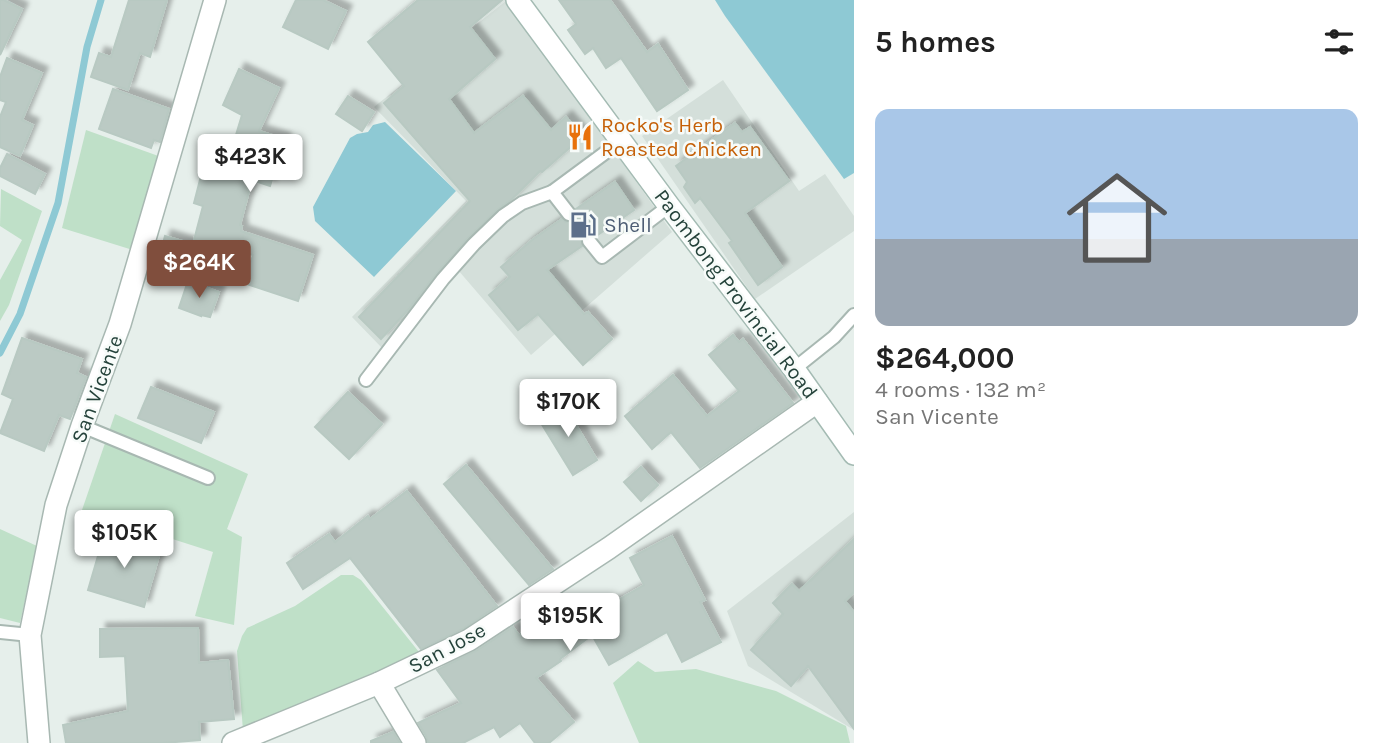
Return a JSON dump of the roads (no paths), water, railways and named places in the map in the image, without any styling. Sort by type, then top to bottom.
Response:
[{"type":"street","name":"San Vicente","points":[[39,743],[30,635],[56,505],[82,426],[121,324],[215,0]]},
{"type":"street","name":"Paombong Provincial Road","points":[[517,0],[854,454]]},
{"type":"street","name":"San Jose","points":[[233,743],[379,683],[469,640],[609,548],[817,402]]},
{"type":"street","points":[[379,683],[415,743]]},
{"type":"lane","points":[[366,380],[443,279],[503,216],[522,203],[552,192],[621,141]]},
{"type":"lane","points":[[552,192],[569,214]]},
{"type":"lane","points":[[589,241],[602,257],[669,206]]},
{"type":"lane","points":[[793,369],[834,337],[854,315]]},
{"type":"lane","points":[[82,426],[208,478]]},
{"type":"lane","points":[[0,632],[30,635]]},
{"type":"water","points":[[715,0],[854,0],[854,173],[844,179]]},
{"type":"water","points":[[385,122],[456,191],[374,277],[315,221],[313,207],[350,138],[368,132],[373,125]]},
{"type":"waterway","points":[[0,353],[20,314],[58,203],[87,47],[101,0]]},
{"type":"place","name":"Rocko's Herb Roasted Chicken","points":[[580,137]]},
{"type":"place","name":"Shell","points":[[583,225]]}]
